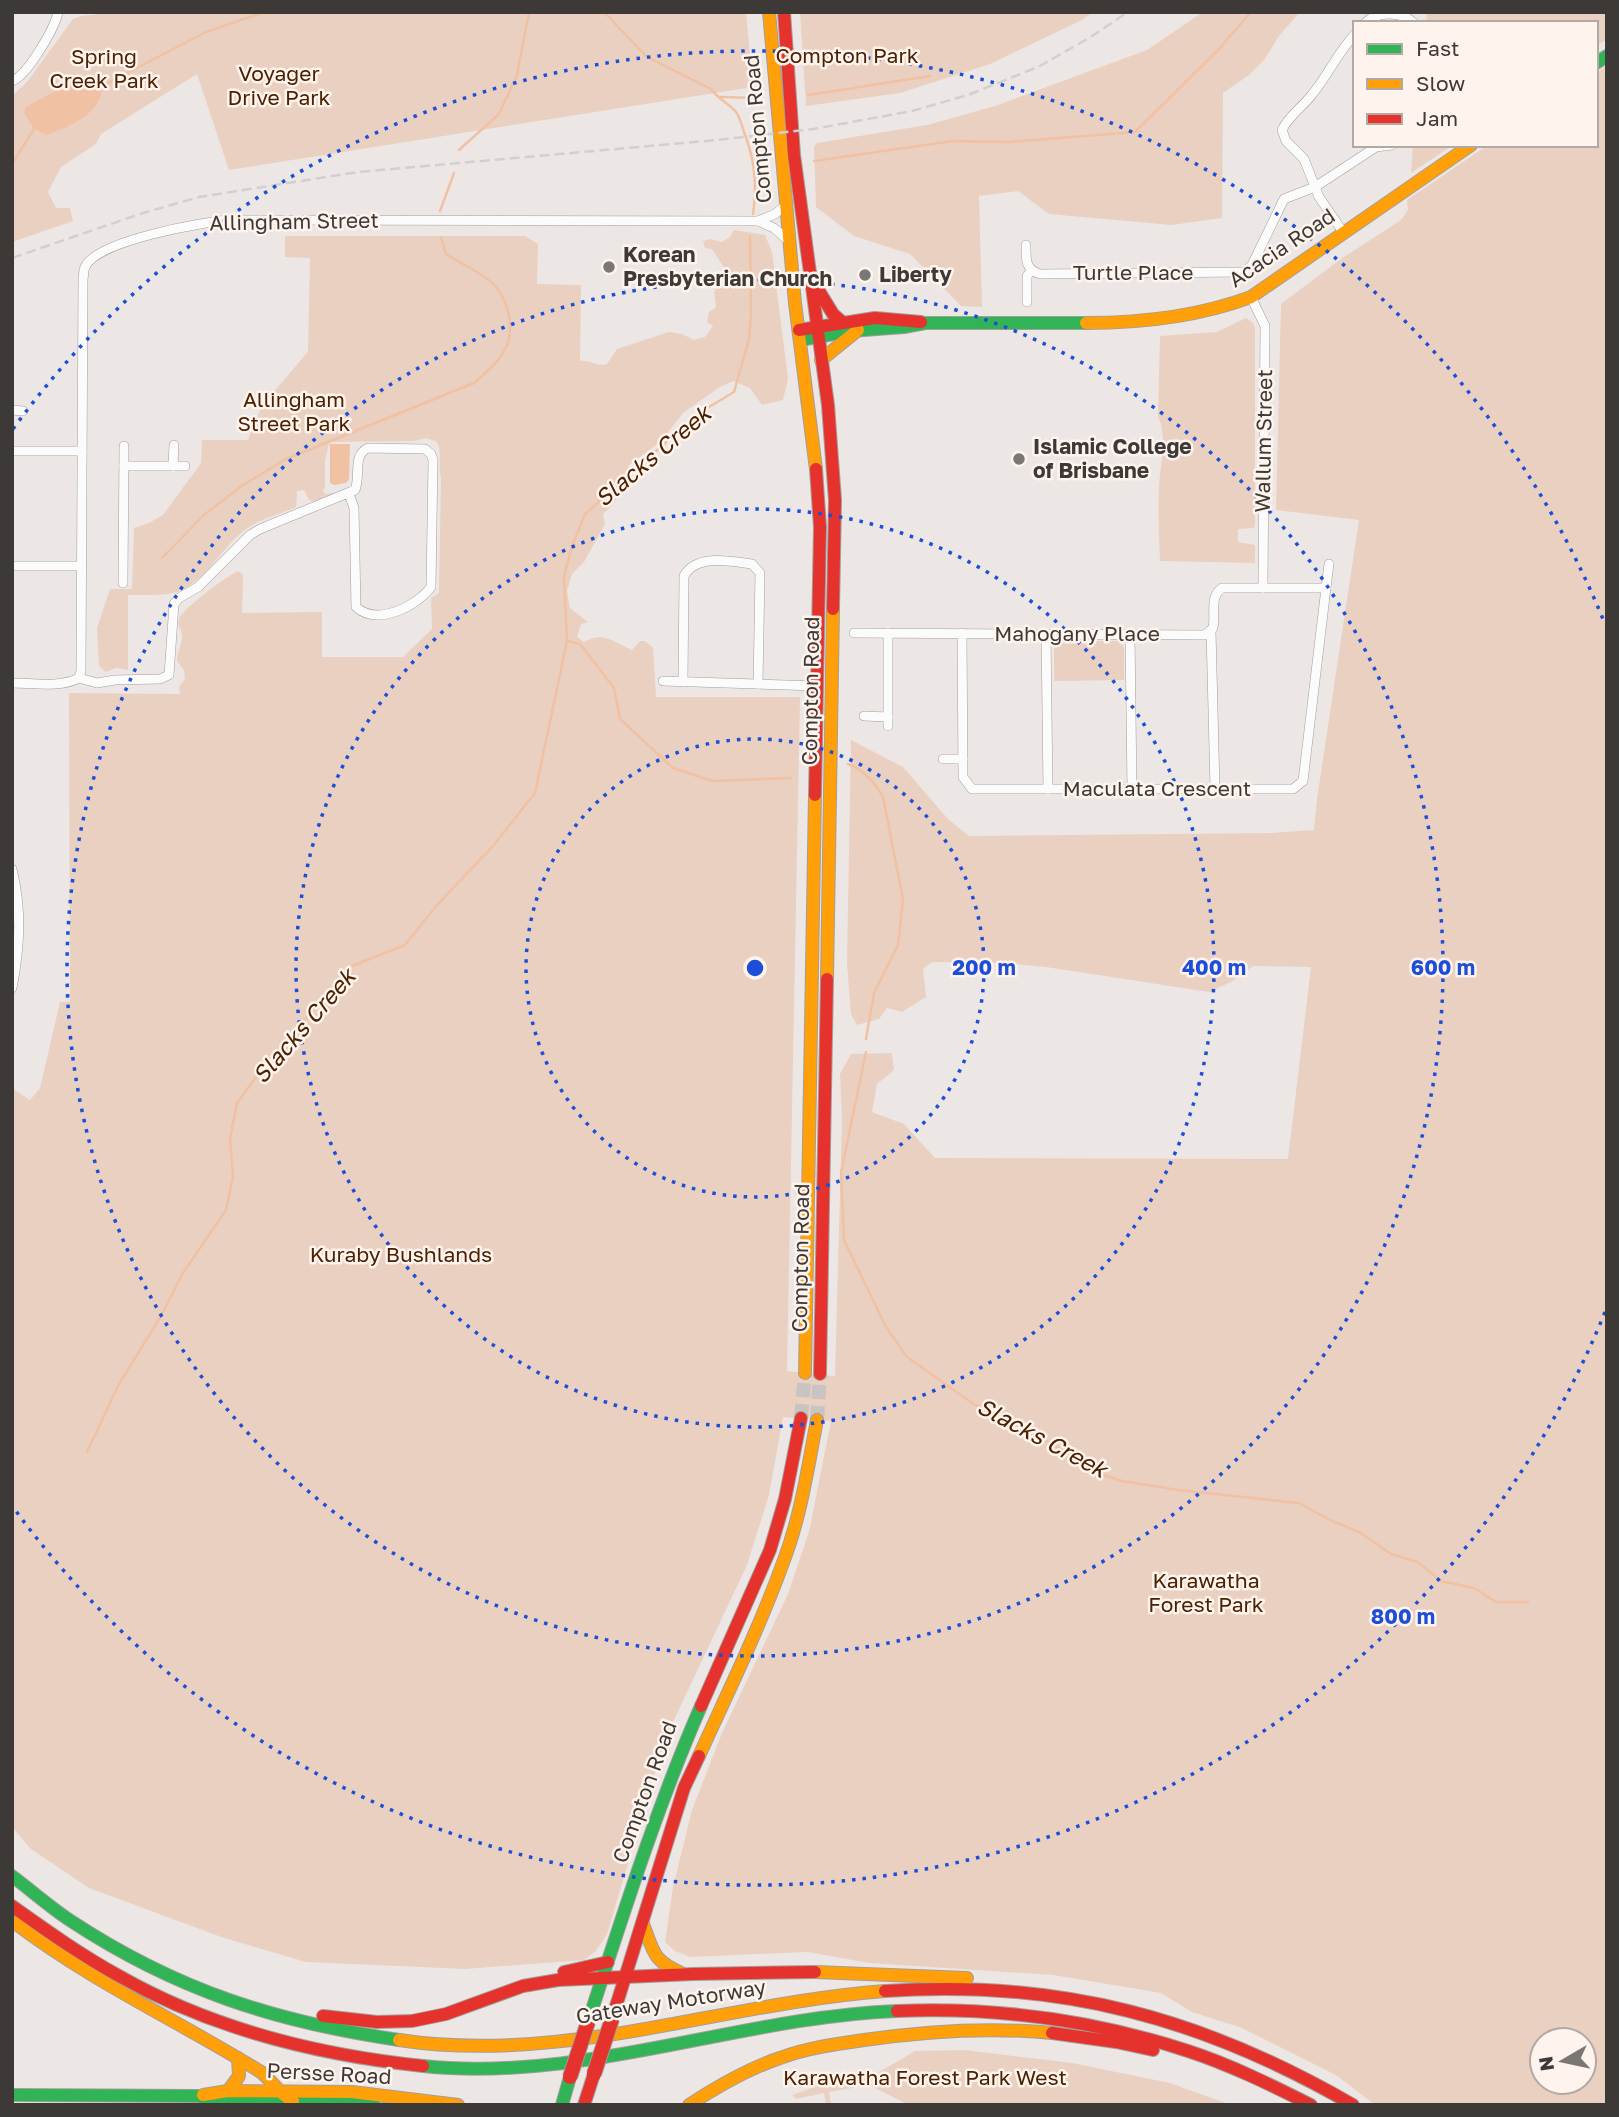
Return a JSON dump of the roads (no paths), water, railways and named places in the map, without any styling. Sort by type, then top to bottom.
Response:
[{"type":"main road","name":"Compton Road","points":[[768,12],[789,241],[820,509],[805,1373]]},
{"type":"main road","name":"Compton Road","points":[[784,12],[793,148],[833,453],[835,519],[820,1374]]},
{"type":"main road","name":"Acacia Road","points":[[800,335],[925,323],[1149,322],[1209,313],[1251,297],[1468,147]]},
{"type":"main road","points":[[811,279],[833,314],[842,322]]},
{"type":"main road","name":"Acacia Road","points":[[818,332],[842,322],[863,318],[903,317],[925,323]]},
{"type":"main road","points":[[821,360],[827,352],[851,340],[858,330]]},
{"type":"main road","name":"Compton Road","points":[[559,2104],[644,1852],[685,1743],[770,1549],[785,1499],[801,1418]]},
{"type":"main road","name":"Compton Road","points":[[584,2105],[690,1773],[759,1624],[785,1559],[801,1503],[817,1420]]},
{"type":"main road","name":"Gateway Motorway","points":[[12,1876],[102,1940],[151,1967],[214,1995],[265,2013],[335,2031],[412,2042],[472,2045],[550,2042],[804,2001],[892,1991],[987,1990],[1099,2003],[1148,2014],[1224,2039],[1288,2068],[1353,2105]]},
{"type":"main road","name":"Gateway Motorway","points":[[12,1906],[93,1962],[201,2015],[294,2045],[396,2063],[496,2068],[560,2063],[804,2020],[895,2010],[961,2009],[1033,2014],[1107,2026],[1156,2039],[1211,2058],[1311,2105]]},
{"type":"main road","points":[[12,1921],[88,1974],[267,2076],[278,2091],[292,2101]]},
{"type":"main road","points":[[643,1924],[656,1958],[663,1965],[682,1974]]},
{"type":"main road","points":[[546,1981],[554,1974],[608,1962]]},
{"type":"main road","points":[[214,1995],[229,1994],[337,2019],[396,2023],[418,2021],[456,2011],[508,1990],[546,1981],[682,1974],[831,1973],[961,1978],[1062,1991],[1088,1996],[1099,2003]]},
{"type":"main road","points":[[689,2105],[726,2081],[786,2055],[903,2034],[998,2030],[1036,2032],[1101,2040],[1194,2061],[1211,2058]]},
{"type":"main road","points":[[228,2091],[239,2076],[238,2058]]},
{"type":"main road","name":"Persse Road","points":[[12,2095],[100,2100],[199,2096],[228,2091],[352,2092],[458,2105]]},
{"type":"main road","name":"Persse Road","points":[[199,2096],[212,2100],[374,2105]]},
{"type":"street","points":[[12,81],[19,79],[34,58],[57,22],[58,12]]},
{"type":"street","points":[[1367,21],[1373,15],[1384,14],[1405,16],[1411,21]]},
{"type":"street","points":[[1343,232],[1315,187],[1304,159],[1284,137],[1283,127],[1311,96],[1335,57],[1353,36]]},
{"type":"street","points":[[1315,187],[1376,147]]},
{"type":"street","name":"Turtle Place","points":[[1031,271],[1040,274],[1245,272],[1252,265],[1284,199],[1315,187]]},
{"type":"street","points":[[758,222],[786,205]]},
{"type":"street","name":"Allingham Street","points":[[79,678],[85,268],[98,254],[142,237],[230,220],[758,222]]},
{"type":"street","points":[[758,222],[774,228],[789,241]]},
{"type":"street","points":[[1026,245],[1026,264],[1031,271],[1027,276],[1027,302]]},
{"type":"street","name":"Wallum Street","points":[[1251,297],[1264,322],[1265,332],[1263,588]]},
{"type":"street","points":[[12,410],[23,411]]},
{"type":"street","points":[[173,466],[174,445]]},
{"type":"street","points":[[123,583],[124,446]]},
{"type":"street","points":[[12,683],[57,684],[70,683],[79,678],[97,683],[160,679],[169,675],[172,611],[180,598],[198,587],[250,535],[355,490],[358,483],[358,457],[362,450],[368,448],[425,449],[433,460],[432,581],[427,592],[401,611],[366,613],[356,607],[354,508],[349,494]]},
{"type":"street","points":[[12,451],[82,451]]},
{"type":"street","points":[[124,466],[185,466]]},
{"type":"street","points":[[303,498],[308,510]]},
{"type":"street","points":[[683,682],[684,576],[688,568],[701,561],[752,564],[760,573],[758,684]]},
{"type":"street","name":"Maculata Crescent","points":[[962,633],[963,777],[972,789],[1293,789],[1303,781],[1329,564]]},
{"type":"street","points":[[12,566],[82,566]]},
{"type":"street","points":[[1215,789],[1211,631],[1215,593],[1222,588],[1326,588]]},
{"type":"street","name":"Mahogany Place","points":[[854,633],[1205,635],[1211,631]]},
{"type":"street","points":[[864,716],[888,721],[888,633]]},
{"type":"street","points":[[1046,634],[1048,789]]},
{"type":"street","points":[[1130,635],[1132,789]]},
{"type":"street","points":[[663,681],[817,686]]},
{"type":"street","points":[[943,759],[963,759]]},
{"type":"street","points":[[12,869],[19,910],[20,937],[12,988]]},
{"type":"waterway","points":[[102,86],[206,32],[264,12]]},
{"type":"waterway","points":[[459,150],[499,114],[517,75],[529,12]]},
{"type":"waterway","name":"Slacks Creek","points":[[604,12],[647,57],[711,89],[736,112],[753,162],[753,214]]},
{"type":"waterway","points":[[814,161],[953,141],[1010,142],[1135,132],[1218,50],[1251,12]]},
{"type":"waterway","points":[[808,95],[930,76]]},
{"type":"waterway","points":[[721,97],[757,98]]},
{"type":"waterway","points":[[12,164],[34,129]]},
{"type":"waterway","points":[[754,155],[765,164]]},
{"type":"waterway","points":[[440,211],[454,173]]},
{"type":"waterway","name":"Slacks Creek","points":[[750,236],[749,339],[734,392],[699,413],[585,514],[564,576],[567,641],[580,644],[614,688],[620,719],[673,768],[712,781],[791,778]]},
{"type":"waterway","points":[[162,558],[204,515],[240,487],[286,459],[474,383],[498,360],[510,334],[504,299],[487,279],[446,254],[441,237]]},
{"type":"waterway","name":"Slacks Creek","points":[[87,1452],[119,1384],[161,1316],[183,1273],[226,1210],[233,1176],[230,1139],[237,1103],[259,1073],[352,966],[405,945],[438,904],[493,846],[535,793],[567,641]]},
{"type":"waterway","name":"Slacks Creek","points":[[848,764],[868,778],[883,797],[903,899],[898,945],[874,993],[866,1039]]},
{"type":"waterway","name":"Slacks Creek","points":[[866,1052],[841,1173],[844,1240],[886,1327],[907,1357],[975,1405],[1005,1414],[1097,1473],[1122,1481],[1178,1490],[1299,1503],[1359,1532],[1391,1554],[1418,1562],[1441,1581],[1474,1588],[1496,1602],[1528,1602]]},
{"type":"tunnel","points":[[801,1418],[805,1373]]},
{"type":"tunnel","points":[[817,1420],[820,1374]]},
{"type":"railway","points":[[12,258],[143,213],[199,197],[358,172],[813,129],[912,111],[968,95],[1038,67],[1128,12]]},
{"type":"place","name":"Korean Presbyterian Church","points":[[609,267]]},
{"type":"place","name":"Liberty","points":[[865,275]]},
{"type":"place","name":"Islamic College of Brisbane","points":[[1019,459]]},
{"type":"park label","name":"Compton Park","points":[[847,56]]},
{"type":"park label","name":"Spring Creek Park","points":[[104,69]]},
{"type":"park label","name":"Voyager Drive Park","points":[[279,86]]},
{"type":"park label","name":"Allingham Street Park","points":[[294,412]]},
{"type":"park label","name":"Kuraby Bushlands","points":[[401,1255]]},
{"type":"park label","name":"Karawatha Forest Park","points":[[1206,1593]]},
{"type":"park label","name":"Karawatha Forest Park West","points":[[925,2078]]}]
